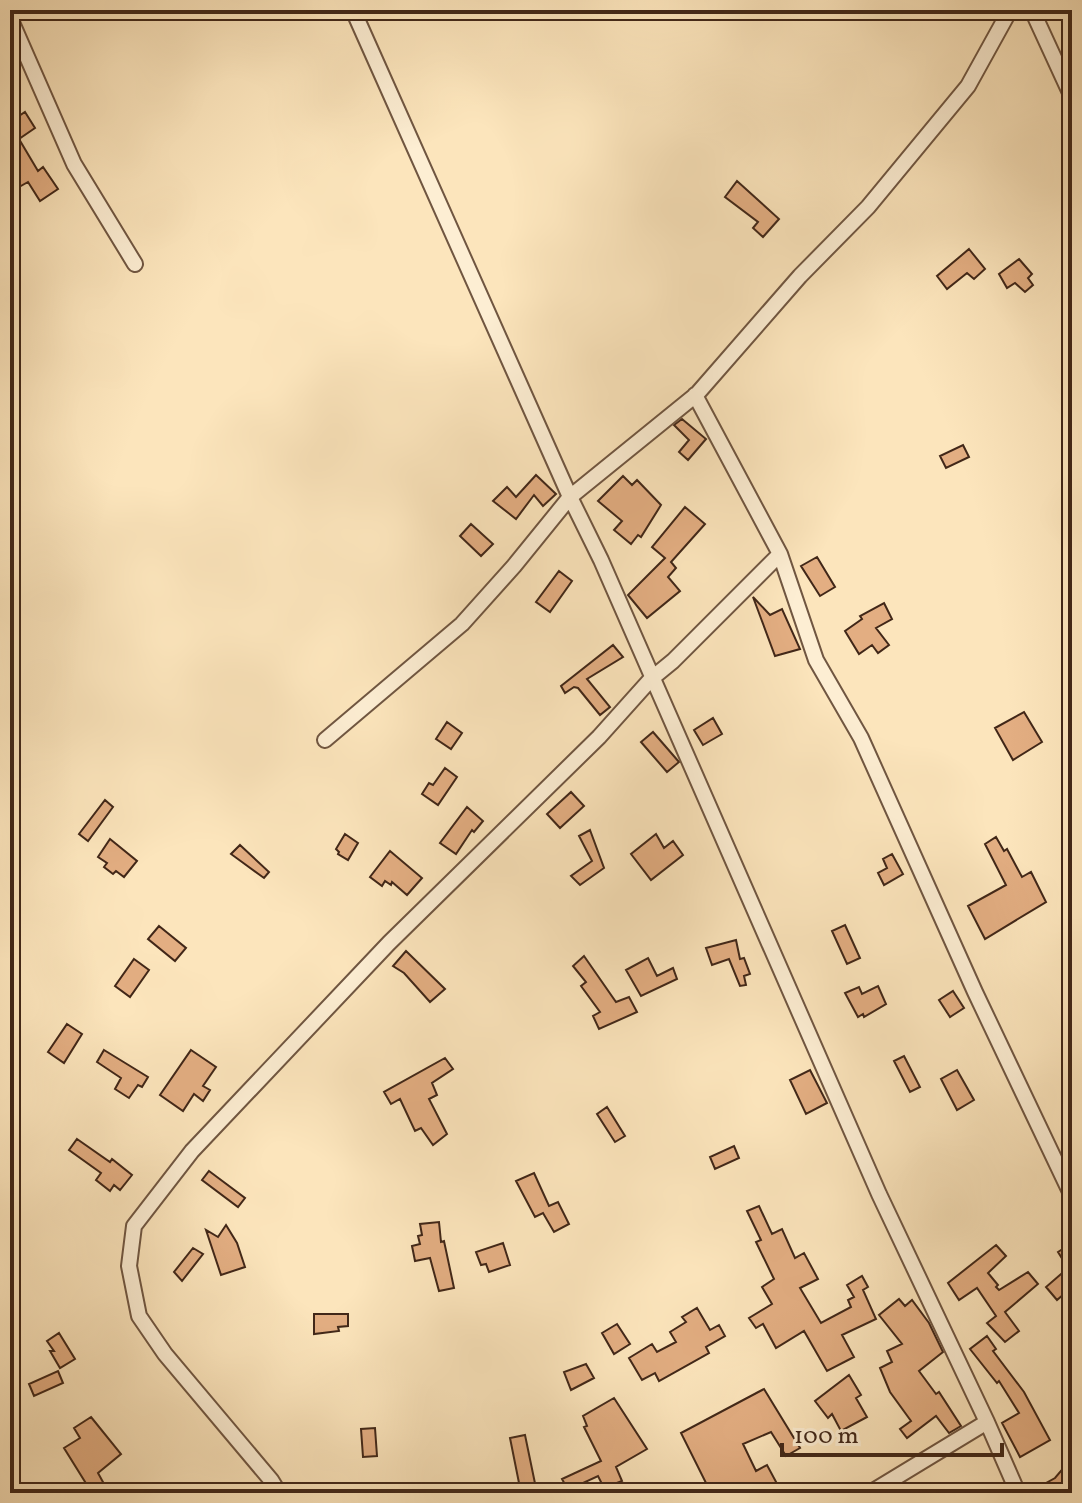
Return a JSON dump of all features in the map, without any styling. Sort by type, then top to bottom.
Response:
[{"type":"street","points":[[353,10],[601,560],[879,1194],[1018,1493]]},
{"type":"street","points":[[325,740],[462,624],[570,497],[695,395],[800,276],[868,207],[968,86],[1010,10]]},
{"type":"street","points":[[1032,10],[1072,97]]},
{"type":"street","points":[[10,18],[74,164],[135,264]]},
{"type":"street","points":[[695,395],[780,554],[816,660],[861,738],[975,992],[1072,1196]]},
{"type":"street","points":[[279,1493],[165,1354],[139,1316],[129,1266],[134,1226],[203,1139],[389,943],[780,554]]},
{"type":"street","points":[[880,1490],[987,1422]]},
{"type":"building","points":[[25,112],[35,128],[19,139],[38,171],[43,167],[58,189],[40,201],[28,182],[10,192],[10,122]]},
{"type":"building","points":[[737,181],[779,219],[763,237],[753,228],[758,222],[725,197]]},
{"type":"building","points":[[969,249],[985,269],[974,279],[967,273],[947,289],[937,276]]},
{"type":"building","points":[[1019,259],[1032,274],[1028,278],[1033,285],[1025,292],[1015,283],[1007,288],[999,274]]},
{"type":"building","points":[[682,419],[706,439],[688,460],[679,452],[689,440],[674,425]]},
{"type":"building","points":[[963,445],[969,457],[946,468],[940,456]]},
{"type":"building","points":[[536,475],[556,494],[543,506],[534,495],[516,519],[493,501],[507,487],[516,497]]},
{"type":"building","points":[[623,476],[632,485],[637,480],[661,505],[641,537],[638,535],[631,544],[614,530],[622,521],[598,501]]},
{"type":"building","points":[[685,507],[705,524],[671,562],[676,568],[668,577],[680,591],[647,618],[628,595],[665,558],[652,547]]},
{"type":"building","points":[[471,524],[493,544],[481,556],[460,536]]},
{"type":"building","points":[[817,557],[835,587],[820,596],[801,566]]},
{"type":"building","points":[[559,571],[572,581],[550,612],[536,602]]},
{"type":"building","points":[[753,597],[770,615],[782,609],[800,649],[775,656]]},
{"type":"building","points":[[884,603],[892,619],[876,628],[889,645],[878,653],[872,645],[859,654],[845,631],[862,619],[860,616]]},
{"type":"building","points":[[613,645],[623,657],[587,679],[610,707],[600,715],[578,688],[565,693],[561,686]]},
{"type":"building","points":[[1024,712],[1042,742],[1013,760],[995,728]]},
{"type":"building","points":[[713,718],[722,734],[703,745],[694,730]]},
{"type":"building","points":[[447,722],[462,733],[451,749],[436,739]]},
{"type":"building","points":[[653,732],[679,762],[667,772],[641,742]]},
{"type":"building","points":[[445,768],[457,777],[438,805],[422,794]]},
{"type":"building","points":[[571,792],[584,806],[560,828],[547,814]]},
{"type":"building","points":[[105,800],[113,807],[88,841],[79,834]]},
{"type":"building","points":[[467,807],[483,821],[474,832],[472,830],[456,854],[440,843]]},
{"type":"building","points":[[590,830],[604,868],[580,885],[571,876],[592,861],[579,836]]},
{"type":"building","points":[[345,834],[358,843],[348,860],[336,849]]},
{"type":"building","points":[[656,834],[664,848],[673,841],[683,855],[651,880],[631,854]]},
{"type":"building","points":[[996,837],[1004,851],[1007,849],[1022,877],[1031,872],[1046,902],[985,939],[968,906],[1006,885],[985,844]]},
{"type":"building","points":[[110,839],[137,861],[124,877],[116,871],[113,874],[104,867],[107,863],[98,857]]},
{"type":"building","points":[[240,845],[269,872],[264,878],[231,854]]},
{"type":"building","points":[[390,851],[422,878],[407,895],[392,882],[391,885],[385,881],[382,886],[370,877]]},
{"type":"building","points":[[892,854],[903,874],[884,885],[878,873],[887,868],[883,859]]},
{"type":"building","points":[[845,925],[860,958],[847,964],[832,931]]},
{"type":"building","points":[[159,926],[186,948],[175,961],[148,939]]},
{"type":"building","points":[[736,940],[740,959],[744,958],[750,974],[744,976],[746,985],[740,986],[729,959],[712,965],[706,948]]},
{"type":"building","points":[[406,951],[445,989],[430,1002],[404,973],[393,966]]},
{"type":"building","points":[[584,956],[616,1002],[629,997],[637,1012],[599,1029],[593,1016],[600,1012],[581,986],[586,982],[573,966]]},
{"type":"building","points":[[648,958],[657,976],[673,968],[677,979],[641,996],[626,970]]},
{"type":"building","points":[[134,959],[149,970],[130,997],[115,986]]},
{"type":"building","points":[[878,986],[886,1004],[864,1017],[863,1014],[858,1017],[845,993],[859,987],[862,994]]},
{"type":"building","points":[[953,991],[964,1008],[950,1017],[939,1000]]},
{"type":"building","points":[[67,1024],[82,1034],[64,1063],[48,1052]]},
{"type":"building","points":[[104,1050],[148,1077],[129,1098],[115,1089],[121,1078],[97,1062]]},
{"type":"building","points":[[191,1050],[216,1067],[203,1086],[210,1090],[203,1101],[194,1094],[183,1111],[160,1095]]},
{"type":"building","points":[[904,1056],[920,1087],[910,1092],[894,1061]]},
{"type":"building","points":[[445,1058],[453,1069],[432,1083],[437,1095],[429,1099],[447,1134],[433,1145],[421,1128],[415,1131],[400,1099],[391,1104],[384,1092]]},
{"type":"building","points":[[810,1070],[827,1103],[806,1114],[790,1080]]},
{"type":"building","points":[[957,1070],[974,1100],[957,1110],[941,1079]]},
{"type":"building","points":[[607,1107],[625,1136],[615,1142],[597,1114]]},
{"type":"building","points":[[77,1139],[110,1162],[112,1159],[132,1175],[120,1190],[114,1185],[110,1191],[96,1180],[101,1173],[69,1150]]},
{"type":"building","points":[[734,1146],[739,1158],[715,1169],[710,1157]]},
{"type":"building","points":[[209,1171],[245,1198],[238,1207],[202,1180]]},
{"type":"building","points":[[534,1173],[549,1206],[558,1202],[569,1224],[554,1232],[543,1213],[535,1217],[516,1181]]},
{"type":"building","points":[[759,1206],[772,1234],[782,1229],[795,1258],[804,1253],[818,1279],[800,1288],[821,1323],[851,1307],[848,1300],[854,1297],[847,1285],[862,1276],[868,1287],[863,1290],[876,1319],[842,1335],[854,1357],[827,1371],[804,1331],[776,1348],[763,1324],[756,1328],[749,1318],[772,1304],[762,1287],[774,1279],[756,1242],[761,1240],[747,1211]]},
{"type":"building","points":[[439,1222],[441,1242],[444,1241],[454,1288],[439,1291],[430,1258],[415,1261],[412,1246],[420,1244],[420,1224]]},
{"type":"building","points":[[226,1225],[237,1243],[245,1267],[221,1275],[206,1230],[218,1237]]},
{"type":"building","points":[[503,1243],[510,1265],[489,1272],[486,1264],[481,1265],[476,1252]]},
{"type":"building","points":[[1072,1243],[1072,1287],[1057,1300],[1046,1287],[1068,1268],[1058,1252]]},
{"type":"building","points":[[996,1245],[1006,1256],[988,1273],[999,1290],[1028,1272],[1038,1284],[1005,1312],[1019,1331],[1005,1342],[987,1323],[996,1316],[977,1288],[959,1300],[948,1283]]},
{"type":"building","points":[[193,1248],[203,1254],[182,1281],[174,1272]]},
{"type":"building","points":[[899,1299],[905,1306],[912,1300],[929,1323],[943,1352],[919,1371],[936,1394],[939,1392],[961,1426],[949,1433],[936,1416],[907,1438],[900,1429],[911,1421],[890,1392],[880,1368],[892,1362],[887,1351],[902,1344],[879,1315]]},
{"type":"building","points":[[697,1308],[710,1330],[719,1325],[725,1336],[706,1347],[709,1353],[659,1381],[655,1373],[642,1380],[629,1358],[652,1344],[657,1352],[676,1342],[670,1332],[686,1322],[682,1317]]},
{"type":"building","points":[[314,1314],[348,1314],[348,1326],[338,1327],[339,1331],[314,1334]]},
{"type":"building","points":[[617,1324],[630,1344],[614,1354],[602,1333]]},
{"type":"building","points":[[59,1333],[75,1359],[60,1368],[47,1341]]},
{"type":"building","points":[[987,1336],[996,1349],[993,1351],[1024,1392],[1050,1440],[1020,1457],[1002,1423],[1019,1413],[999,1381],[997,1383],[970,1349]]},
{"type":"building","points":[[586,1364],[594,1378],[571,1390],[564,1372]]},
{"type":"building","points":[[58,1371],[63,1383],[34,1396],[29,1384]]},
{"type":"building","points":[[849,1375],[861,1395],[856,1398],[867,1417],[841,1431],[832,1414],[828,1418],[815,1401]]},
{"type":"building","points":[[764,1389],[800,1448],[786,1456],[771,1432],[743,1444],[756,1471],[767,1465],[782,1493],[711,1493],[681,1433]]},
{"type":"building","points":[[614,1398],[647,1449],[616,1467],[622,1481],[604,1488],[598,1476],[568,1490],[562,1479],[601,1461],[584,1427],[587,1426],[583,1416]]},
{"type":"building","points":[[91,1417],[121,1454],[98,1473],[109,1493],[92,1493],[64,1448],[80,1438],[74,1428]]},
{"type":"building","points":[[375,1428],[377,1456],[363,1457],[361,1429]]},
{"type":"building","points":[[525,1435],[537,1493],[521,1493],[510,1438]]},
{"type":"building","points":[[1072,1458],[1072,1493],[1028,1493],[1055,1478]]}]
